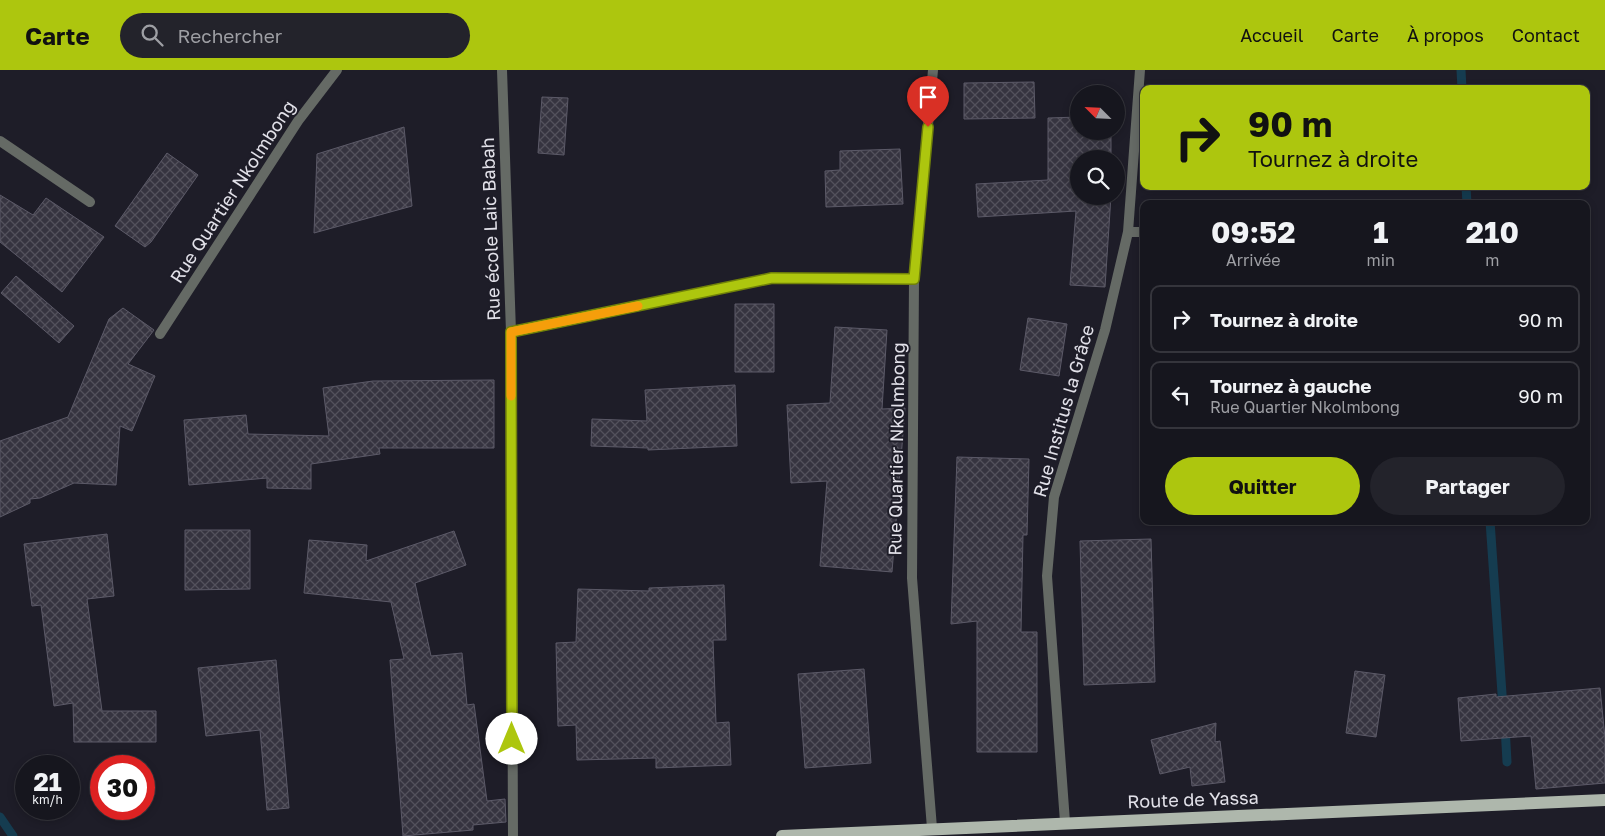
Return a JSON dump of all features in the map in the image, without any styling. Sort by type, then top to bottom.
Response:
[{"type":"main road","name":"Route de Yassa","points":[[782,836],[1065,822],[1605,800]]},
{"type":"street","name":"Rue Quartier Nkolmbong","points":[[160,334],[298,121],[337,70]]},
{"type":"street","name":"Rue école Laic Babah","points":[[502,70],[511,332],[513,836]]},
{"type":"street","name":"Rue Quartier Nkolmbong","points":[[932,828],[912,578],[914,279],[933,70]]},
{"type":"street","name":"Rue Institus la Grâce","points":[[1065,822],[1047,576],[1054,497],[1105,330],[1128,232],[1140,70]]},
{"type":"street","points":[[0,140],[90,202]]},
{"type":"street","points":[[1128,232],[1140,232]]},
{"type":"street","points":[[511,332],[772,278],[914,279]]},
{"type":"building","points":[[1034,82],[1035,118],[964,119],[964,83]]},
{"type":"building","points":[[542,97],[568,98],[564,155],[538,153]]},
{"type":"building","points":[[1070,117],[1070,140],[1111,140],[1111,150],[1070,150],[1070,205],[1110,205],[1105,287],[1070,285],[1076,211],[978,217],[976,184],[1048,180],[1048,118]]},
{"type":"building","points":[[404,127],[412,206],[314,233],[317,154]]},
{"type":"building","points":[[900,149],[903,204],[826,207],[825,171],[840,170],[840,151]]},
{"type":"building","points":[[167,153],[198,175],[151,242],[145,247],[115,226]]},
{"type":"building","points":[[0,195],[33,215],[46,198],[104,237],[62,292],[0,242]]},
{"type":"building","points":[[16,276],[74,326],[59,343],[1,293]]},
{"type":"building","points":[[735,304],[774,304],[774,372],[735,372]]},
{"type":"building","points":[[123,308],[154,330],[128,364],[155,376],[132,431],[120,426],[116,485],[74,483],[40,498],[30,499],[30,503],[0,517],[0,441],[68,417],[109,319]]},
{"type":"building","points":[[1028,318],[1067,324],[1059,376],[1020,370]]},
{"type":"building","points":[[835,327],[887,330],[882,409],[905,408],[892,572],[820,566],[827,481],[791,483],[787,405],[830,403]]},
{"type":"building","points":[[494,380],[494,448],[379,448],[380,454],[311,464],[311,489],[267,488],[267,478],[189,485],[184,420],[246,415],[248,434],[329,436],[323,388],[373,381]]},
{"type":"building","points":[[735,385],[737,446],[648,450],[648,448],[591,446],[592,419],[647,421],[645,390]]},
{"type":"building","points":[[957,457],[1029,459],[1027,535],[1023,535],[1021,632],[1037,632],[1037,752],[977,752],[977,621],[951,624]]},
{"type":"building","points":[[185,530],[250,530],[250,589],[185,590]]},
{"type":"building","points":[[454,531],[466,565],[415,583],[431,656],[462,653],[467,705],[474,704],[487,801],[505,799],[506,822],[473,825],[473,830],[403,836],[390,660],[404,659],[391,602],[304,593],[309,540],[367,545],[366,561]]},
{"type":"building","points":[[107,534],[114,596],[87,599],[102,711],[156,711],[156,742],[74,742],[73,703],[54,706],[41,605],[32,606],[24,544]]},
{"type":"building","points":[[1151,539],[1155,682],[1084,685],[1080,541]]},
{"type":"building","points":[[724,585],[726,640],[713,640],[716,723],[729,722],[731,765],[656,768],[656,758],[577,760],[576,725],[558,726],[556,643],[576,642],[578,589],[649,591],[649,588]]},
{"type":"building","points":[[276,660],[289,808],[267,810],[260,730],[206,736],[198,668]]},
{"type":"building","points":[[864,669],[871,763],[805,768],[798,674]]},
{"type":"building","points":[[1355,671],[1385,675],[1376,737],[1346,733]]},
{"type":"building","points":[[1600,688],[1605,738],[1605,783],[1536,789],[1531,736],[1461,741],[1458,698],[1496,694],[1496,697]]},
{"type":"building","points":[[1216,723],[1215,742],[1220,741],[1225,782],[1192,786],[1190,767],[1160,774],[1151,740]]},
{"type":"waterway","points":[[1461,70],[1462,85]]},
{"type":"waterway","points":[[1466,190],[1467,200]]},
{"type":"waterway","points":[[1490,525],[1503,708]]},
{"type":"waterway","points":[[1505,726],[1507,762]]},
{"type":"waterway","points":[[0,817],[13,836]]},
{"type":"slow traffic","points":[[511,396],[511,332],[638,306]]},
{"type":"route","points":[[512,739],[511,332],[772,278],[914,279],[928,127]]}]
